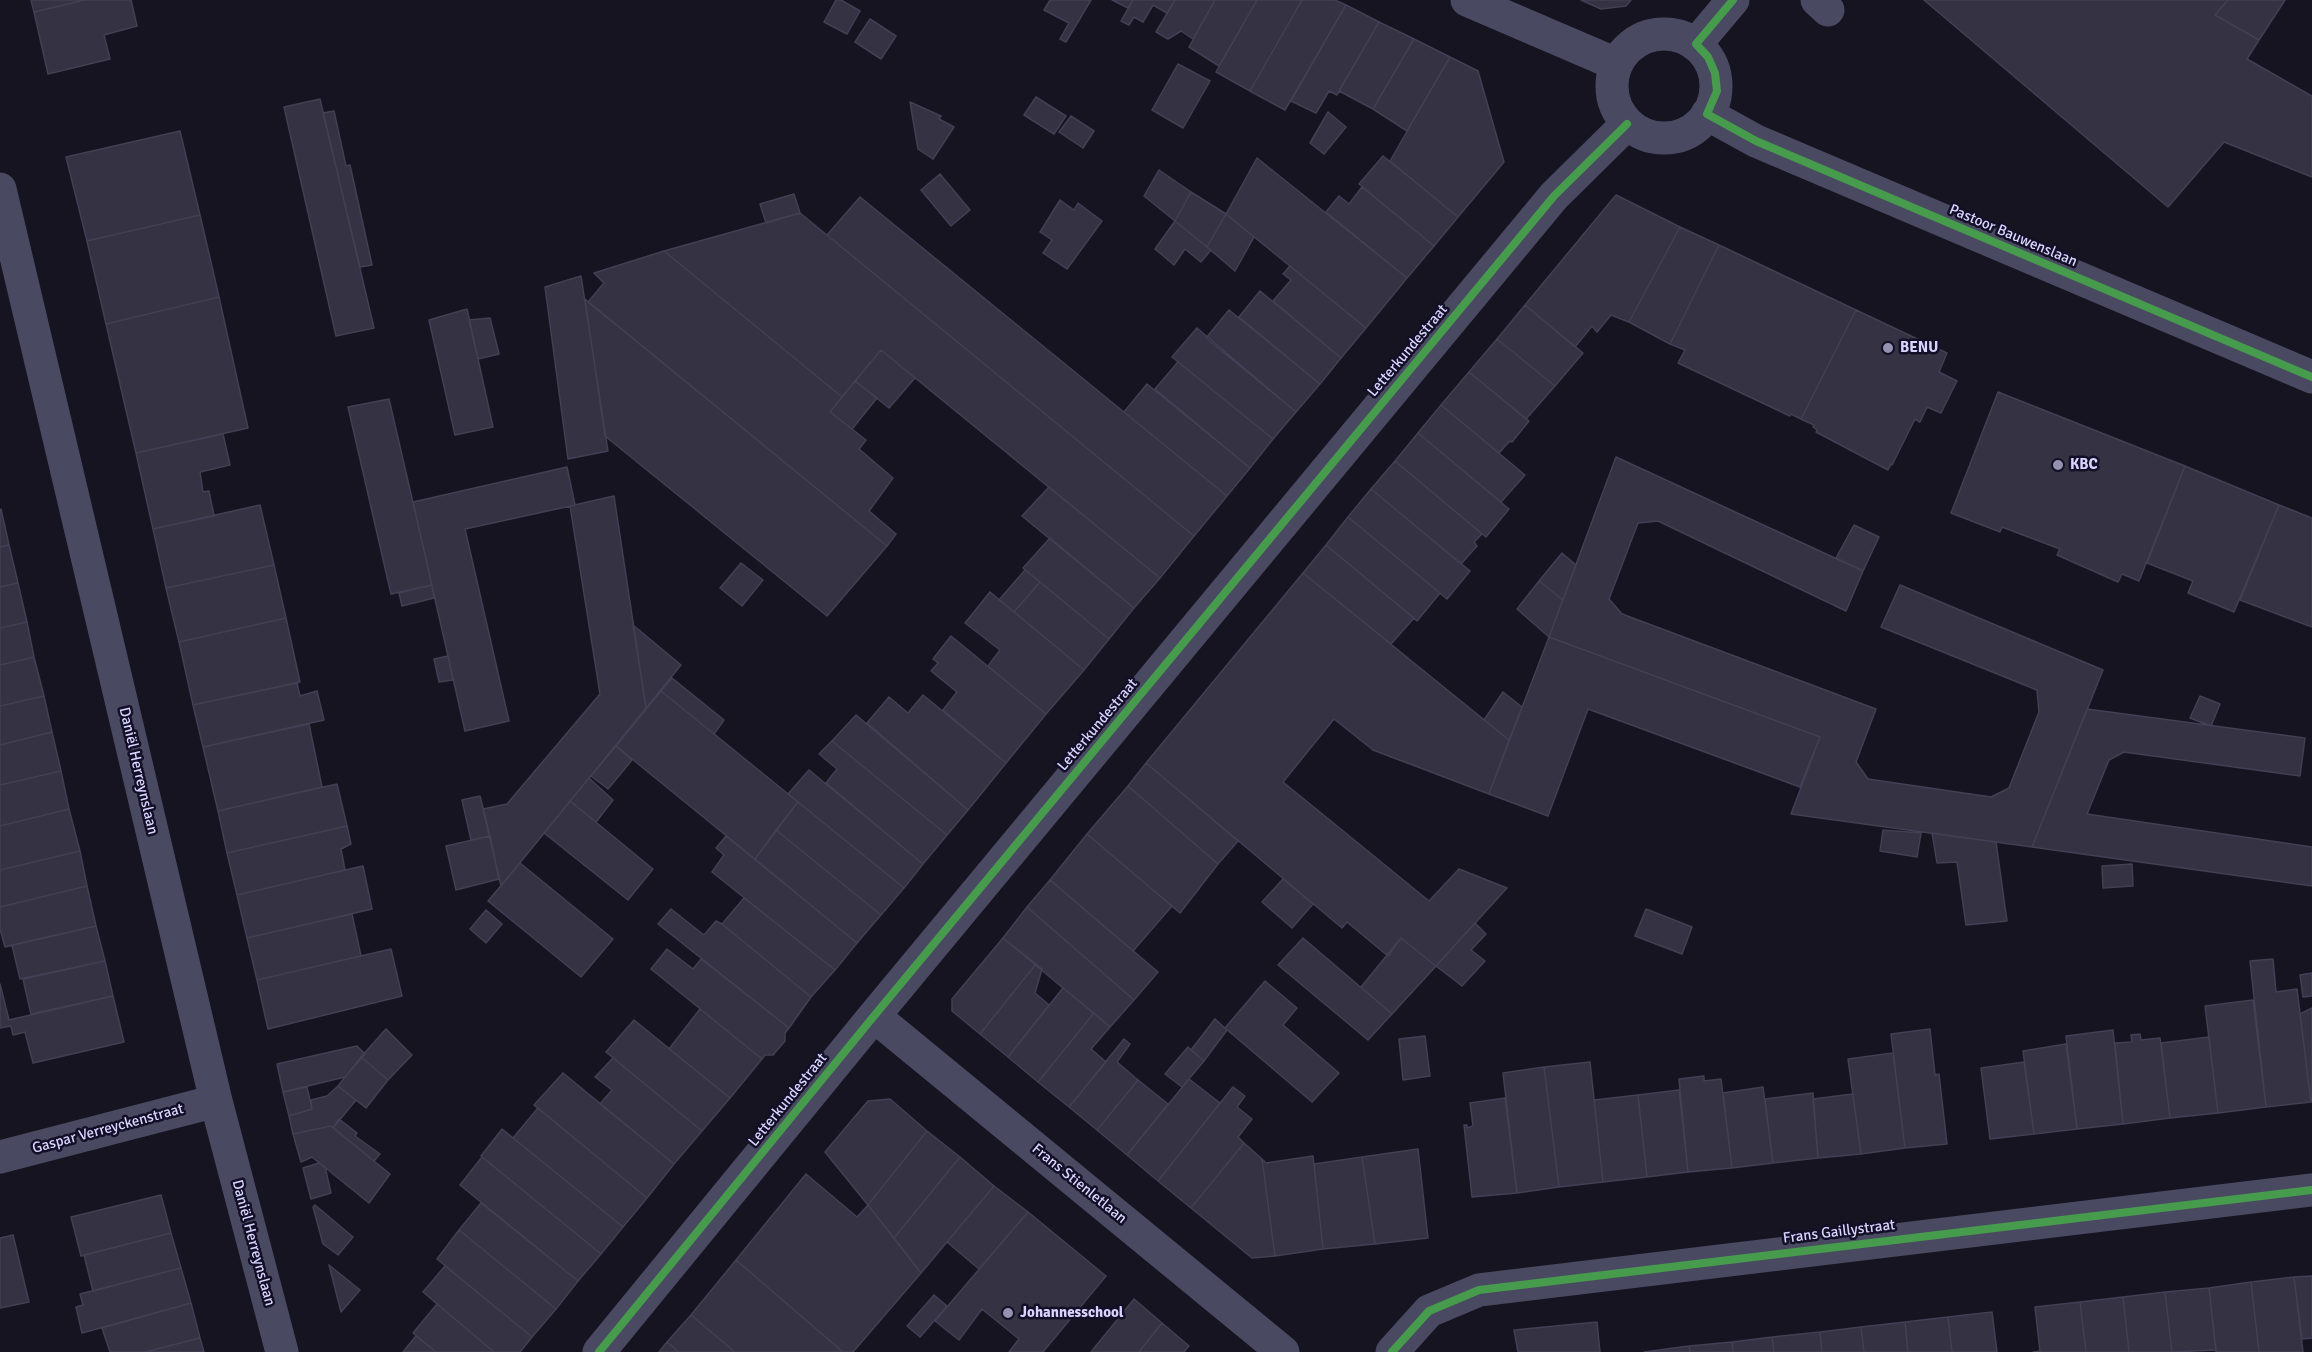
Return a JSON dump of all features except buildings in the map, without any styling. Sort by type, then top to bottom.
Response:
[{"type":"street","points":[[1467,0],[1616,64]]},
{"type":"street","points":[[1696,44],[1733,0]]},
{"type":"street","points":[[1666,33],[1696,44],[1708,57],[1715,73],[1717,91],[1700,125],[1683,135],[1664,139],[1644,135],[1627,124],[1618,112],[1612,97],[1611,81],[1616,64],[1623,52],[1635,42],[1650,35],[1666,33]]},
{"type":"street","name":"Pastoor Bauwenslaan","points":[[1707,114],[1756,141],[2312,377]]},
{"type":"street","name":"Letterkundestraat","points":[[598,1352],[1554,196],[1627,124]]},
{"type":"street","name":"Daniël Herreynslaan","points":[[0,189],[216,1101],[282,1352]]},
{"type":"street","name":"Frans Stienletlaan","points":[[874,1016],[1283,1352]]},
{"type":"street","name":"Gaspar Verreyckenstraat","points":[[0,1157],[216,1101]]},
{"type":"street","name":"Frans Gaillystraat","points":[[1392,1352],[1429,1311],[1479,1290],[2312,1190]]},
{"type":"cycle path","points":[[1733,0],[1696,44],[1708,57],[1715,73],[1717,91],[1707,114],[1756,141],[2312,377]]},
{"type":"cycle path","points":[[599,1352],[874,1016],[1554,196],[1627,124]]},
{"type":"cycle path","points":[[1392,1352],[1429,1311],[1479,1290],[2312,1190]]},
{"type":"place","name":"BENU","points":[[1888,348]]},
{"type":"place","name":"KBC","points":[[2058,465]]},
{"type":"place","name":"Johannesschool","points":[[1008,1313]]}]
